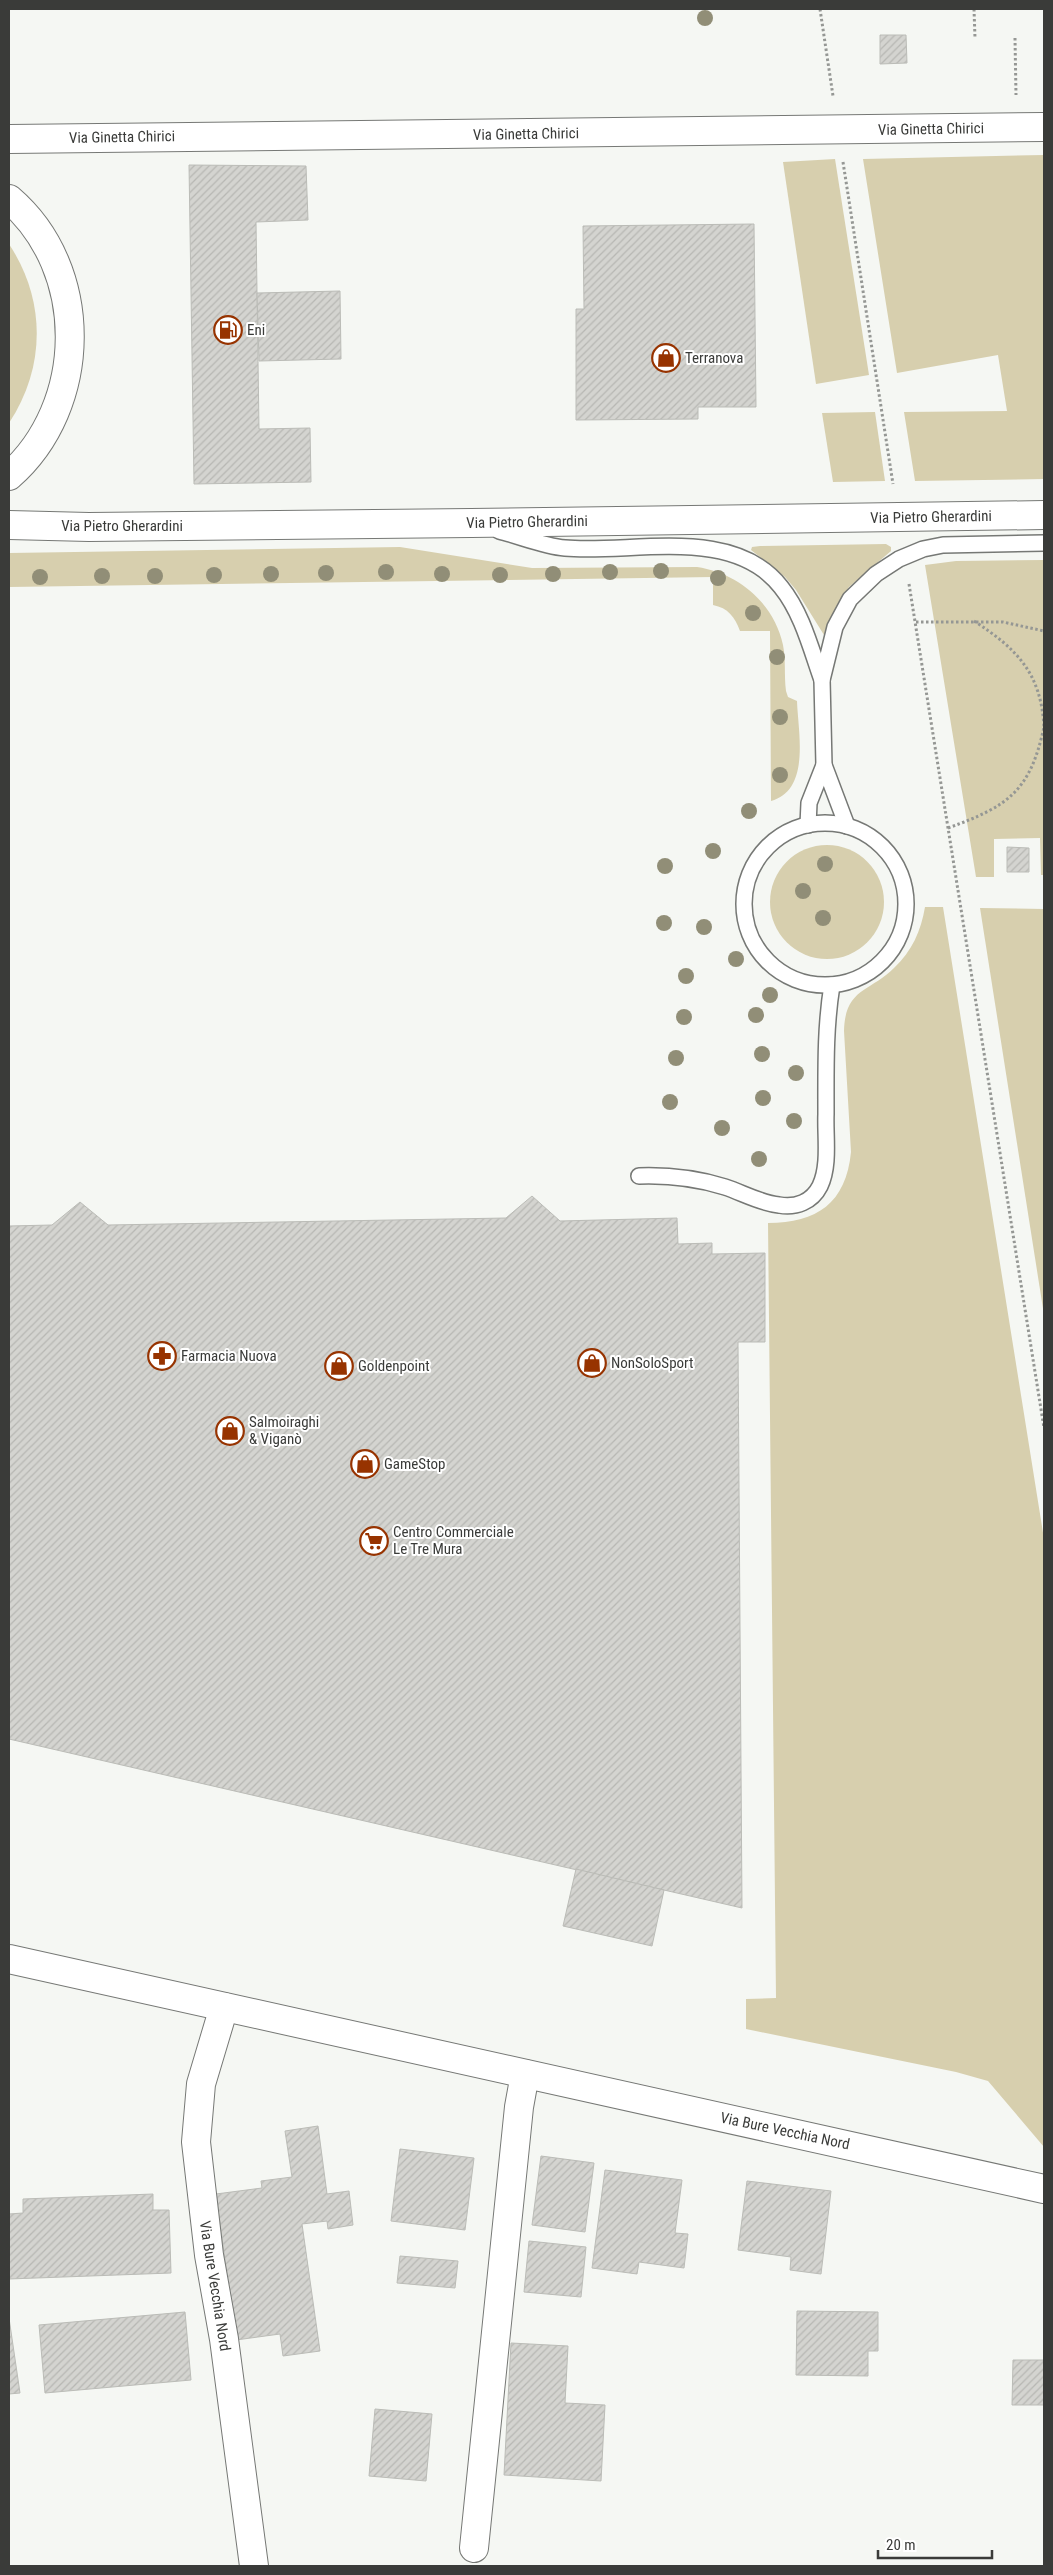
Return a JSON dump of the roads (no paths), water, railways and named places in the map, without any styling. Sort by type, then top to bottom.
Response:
[{"type":"main road","name":"Via Ginetta Chirici","points":[[9,139],[84,136],[1044,127]]},
{"type":"main road","points":[[9,199],[37,231],[53,259],[65,289],[70,320],[70,352],[65,384],[55,415],[39,442],[9,476]]},
{"type":"main road","name":"Via Pietro Gherardini","points":[[9,525],[89,527],[1044,515]]},
{"type":"main road","name":"Via Bure Vecchia Nord","points":[[9,1959],[1044,2189]]},
{"type":"main road","name":"Via Bure Vecchia Nord","points":[[224,2007],[202,2084],[196,2142],[209,2255],[224,2340],[254,2566]]},
{"type":"main road","points":[[474,2548],[519,2107],[525,2074]]},
{"type":"lane","points":[[471,523],[564,548],[688,547],[717,549],[740,557],[761,568],[780,585],[793,605],[822,680]]},
{"type":"lane","points":[[847,826],[824,765],[822,680],[835,627],[844,608],[864,584],[904,556],[942,545],[1044,543]]},
{"type":"lane","points":[[808,825],[809,803],[824,765]]},
{"type":"lane","points":[[834,823],[847,826],[876,841],[888,853],[902,882],[906,898],[905,914],[895,944],[875,967],[848,982],[832,985],[815,985],[798,980],[770,963],[758,950],[750,935],[745,919],[745,888],[756,862],[774,841],[796,828],[808,825],[834,823]]},
{"type":"lane","points":[[639,1176],[674,1175],[711,1183],[781,1206],[793,1206],[805,1202],[814,1195],[821,1184],[825,1159],[826,1019],[832,985]]},
{"type":"place","name":"Eni","points":[[228,330]]},
{"type":"place","name":"Terranova","points":[[666,358]]},
{"type":"place","name":"Farmacia Nuova","points":[[162,1356]]},
{"type":"place","name":"NonSoloSport","points":[[592,1363]]},
{"type":"place","name":"Goldenpoint","points":[[339,1366]]},
{"type":"place","name":"Salmoiraghi & Viganò","points":[[230,1431]]},
{"type":"place","name":"GameStop","points":[[365,1464]]},
{"type":"place","name":"Centro Commerciale Le Tre Mura","points":[[374,1541]]}]
